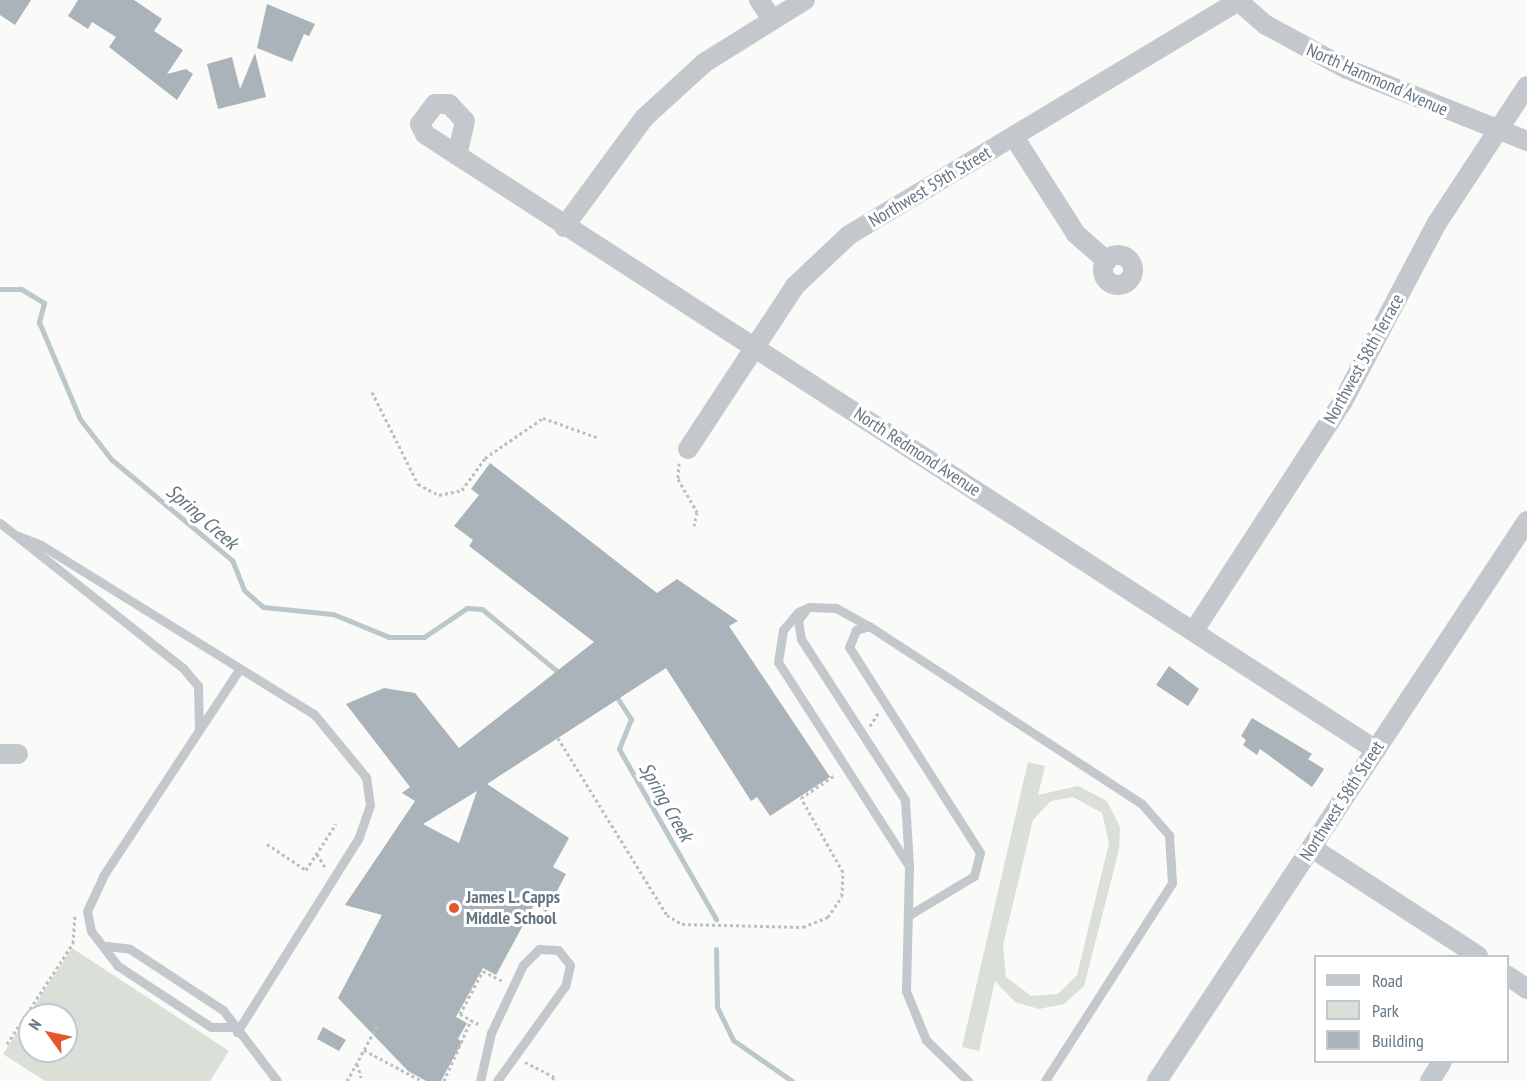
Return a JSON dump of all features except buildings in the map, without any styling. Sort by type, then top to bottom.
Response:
[{"type":"street","points":[[759,0],[772,19]]},
{"type":"street","points":[[564,227],[644,118],[704,63],[805,0]]},
{"type":"street","name":"North Hammond Avenue","points":[[1238,0],[1274,30],[1347,69],[1527,141]]},
{"type":"street","name":"Northwest 59th Street","points":[[688,448],[795,286],[849,235],[1238,0]]},
{"type":"street","name":"Northwest 58th Terrace","points":[[1195,629],[1342,404],[1437,223],[1527,86]]},
{"type":"street","points":[[1014,137],[1076,234],[1107,261]]},
{"type":"street","name":"North Redmond Avenue","points":[[458,155],[564,227],[1195,629],[1376,750]]},
{"type":"street","name":"Northwest 58th Street","points":[[1157,1081],[1527,521]]},
{"type":"street","points":[[1312,848],[1475,955]]},
{"type":"street","points":[[1430,1081],[1441,1063]]},
{"type":"lane","points":[[0,523],[18,536],[35,555],[183,668],[198,686],[199,731]]},
{"type":"lane","points":[[18,536],[41,545],[321,719],[359,766],[370,790],[358,839],[234,1029]]},
{"type":"lane","points":[[809,607],[798,620],[798,633],[905,800],[909,915],[902,959],[911,1008],[936,1053],[968,1081]]},
{"type":"lane","points":[[909,866],[783,674],[777,651],[783,630],[798,612],[809,607],[836,608],[869,626],[1142,803],[1169,834],[1174,854],[1172,883],[1045,1081]]},
{"type":"lane","points":[[869,626],[856,630],[849,647],[980,853],[974,876],[909,915]]},
{"type":"lane","points":[[234,1029],[211,1027],[118,966],[107,946],[91,931],[87,911],[103,876],[239,670]]},
{"type":"lane","points":[[107,946],[130,949],[223,1010],[234,1029],[277,1081]]},
{"type":"lane","points":[[480,1081],[491,1032],[512,986],[539,949],[548,947],[566,957],[565,986],[497,1081]]},
{"type":"path","points":[[372,392],[418,484],[439,495],[462,490],[485,458],[543,418],[599,438]]},
{"type":"path","points":[[688,448],[676,472],[697,512],[694,526]]},
{"type":"path","points":[[558,738],[667,915],[682,924],[803,927],[828,917],[842,896],[843,872],[801,798],[837,774]]},
{"type":"path","points":[[267,844],[306,870],[336,824]]},
{"type":"path","points":[[316,854],[326,870]]},
{"type":"path","points":[[8,1044],[73,943],[75,916],[87,911]]},
{"type":"path","points":[[480,1025],[459,1013],[483,971],[512,986]]},
{"type":"path","points":[[444,1081],[471,1020]]},
{"type":"path","points":[[347,1081],[377,1026]]},
{"type":"path","points":[[364,1050],[422,1081]]},
{"type":"path","points":[[525,1062],[554,1077],[551,1081]]},
{"type":"path","points":[[357,1063],[361,1077]]},
{"type":"green space","points":[[1028,762],[1045,766],[1038,795],[1078,786],[1107,801],[1120,827],[1119,850],[1084,986],[1064,1004],[1039,1009],[1015,1002],[995,981],[979,1051],[962,1047]],"holes":[[[1073,797],[1102,813],[1109,843],[1077,975],[1058,994],[1031,996],[1006,977],[1003,945],[1033,820],[1051,801]]]},
{"type":"green space","points":[[72,948],[229,1051],[210,1081],[45,1081],[3,1054],[18,1031],[18,1063],[78,1063],[78,1003],[36,1003]]},
{"type":"waterway","name":"Spring Creek","points":[[0,289],[21,289],[44,303],[39,322],[80,419],[111,459],[232,560],[244,590],[263,607],[333,614],[389,637],[424,637],[467,608],[482,609],[557,671]]},
{"type":"waterway","name":"Spring Creek","points":[[618,699],[631,719],[619,749],[716,919]]},
{"type":"waterway","name":"Spring Creek","points":[[716,949],[717,1007],[733,1040],[792,1081]]},
{"type":"place","name":"James L. Capps Middle School","points":[[454,908]]}]
